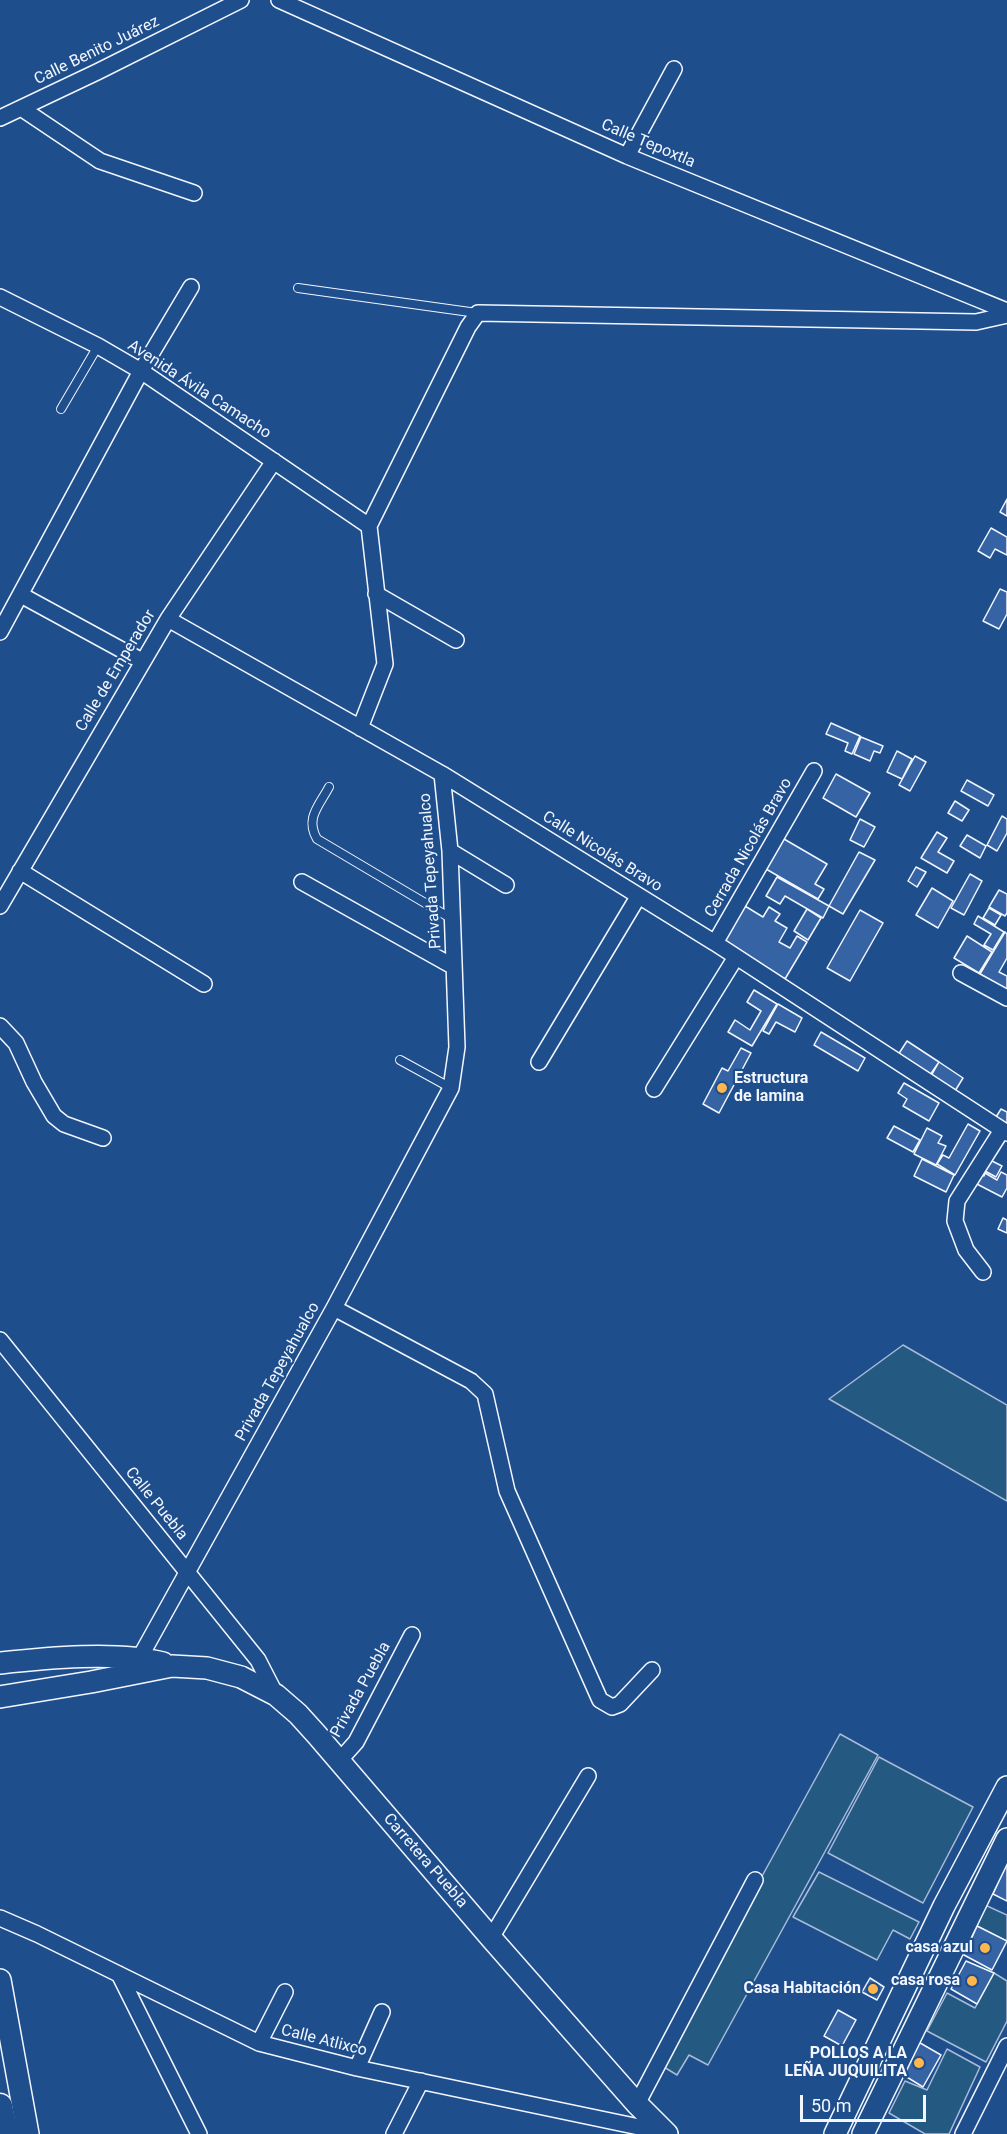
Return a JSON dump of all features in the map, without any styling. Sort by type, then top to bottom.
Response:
[{"type":"main road","points":[[0,1663],[73,1657],[140,1666]]},
{"type":"main road","points":[[0,1697],[140,1666]]},
{"type":"main road","name":"Carretera Puebla","points":[[140,1666],[207,1668],[241,1677],[276,1695],[298,1714],[491,1938],[665,2133]]},
{"type":"main road","points":[[835,2134],[944,1906],[1007,1787]]},
{"type":"main road","points":[[863,2134],[1007,1839]]},
{"type":"main road","points":[[0,1980],[28,2134]]},
{"type":"main road","points":[[0,2106],[6,2134]]},
{"type":"street","name":"Calle Benito Juárez","points":[[0,118],[241,0]]},
{"type":"street","name":"Calle Tepoxtla","points":[[279,0],[627,156],[1007,313]]},
{"type":"street","points":[[627,156],[674,69]]},
{"type":"street","points":[[21,108],[100,161],[194,193]]},
{"type":"street","points":[[0,632],[141,370],[190,287]]},
{"type":"street","name":"Avenida Ávila Camacho","points":[[0,297],[141,370],[369,526]]},
{"type":"street","points":[[360,728],[385,664],[369,526],[468,327],[478,313]]},
{"type":"street","name":"Calle Tepoxtla","points":[[478,313],[976,322],[1007,313]]},
{"type":"street","name":"Calle de Emperador","points":[[0,906],[142,661],[274,461]]},
{"type":"street","points":[[376,594],[456,640]]},
{"type":"street","points":[[21,595],[142,661]]},
{"type":"street","name":"Calle Nicolás Bravo","points":[[168,619],[442,774],[715,943],[1004,1131]]},
{"type":"street","name":"Cerrada Nicolás Bravo","points":[[715,943],[814,771]]},
{"type":"street","name":"Privada Tepeyahualco","points":[[140,1666],[187,1572],[334,1308],[451,1088],[457,1047],[450,851],[442,774]]},
{"type":"street","points":[[450,851],[506,885]]},
{"type":"street","points":[[20,872],[204,984]]},
{"type":"street","name":"Privada Tepeyahualco","points":[[302,882],[454,967]]},
{"type":"street","points":[[539,1062],[638,897]]},
{"type":"street","points":[[654,1089],[736,957]]},
{"type":"street","points":[[961,973],[1007,998]]},
{"type":"street","points":[[0,1026],[16,1043],[34,1082],[54,1116],[64,1124],[103,1138]]},
{"type":"street","points":[[983,1272],[966,1250],[955,1221],[957,1201],[1004,1131]]},
{"type":"street","points":[[334,1308],[471,1381],[485,1394],[507,1491],[600,1700],[612,1707],[620,1704],[652,1670]]},
{"type":"street","name":"Calle Puebla","points":[[0,1340],[258,1660],[276,1695]]},
{"type":"street","name":"Privada Puebla","points":[[339,1761],[356,1742],[412,1635]]},
{"type":"street","points":[[491,1938],[588,1776]]},
{"type":"street","points":[[637,2104],[755,1880]]},
{"type":"street","name":"Calle Atlixco","points":[[0,1918],[259,2043],[357,2068],[665,2133]]},
{"type":"street","points":[[119,1974],[199,2134]]},
{"type":"street","points":[[259,2043],[285,1992]]},
{"type":"street","points":[[357,2068],[382,2012]]},
{"type":"street","points":[[963,2134],[1007,2046]]},
{"type":"street","points":[[394,2134],[421,2081]]},
{"type":"lane","points":[[298,288],[478,313]]},
{"type":"lane","points":[[61,409],[98,346]]},
{"type":"lane","points":[[329,787],[312,819],[311,828],[318,839],[452,919]]},
{"type":"lane","points":[[400,1060],[451,1088]]},
{"type":"shaded area","points":[[903,1345],[1007,1405],[1007,1501],[829,1399]]},
{"type":"shaded area","points":[[840,1734],[878,1755],[708,2065],[689,2055],[677,2075],[659,2064]]},
{"type":"shaded area","points":[[879,1757],[973,1807],[923,1903],[828,1853]]},
{"type":"shaded area","points":[[819,1872],[919,1922],[910,1939],[893,1930],[877,1960],[793,1917]]},
{"type":"shaded area","points":[[985,1905],[1007,1915],[1007,1941],[977,1926]]},
{"type":"shaded area","points":[[994,1973],[1007,1981],[1007,2021],[986,2062],[927,2031],[947,1993],[975,2008]]},
{"type":"shaded area","points":[[947,2049],[980,2067],[949,2134],[925,2134],[889,2113],[905,2081],[927,2090]]},
{"type":"building","points":[[1007,499],[1007,516],[1000,512]]},
{"type":"building","points":[[991,528],[1007,537],[1007,555],[995,549],[990,558],[978,551]]},
{"type":"building","points":[[1000,589],[1007,592],[1007,614],[999,629],[983,621]]},
{"type":"building","points":[[831,723],[860,736],[852,754],[845,751],[848,743],[826,734]]},
{"type":"building","points":[[861,737],[883,746],[880,753],[874,751],[870,761],[854,754]]},
{"type":"building","points":[[897,751],[912,759],[902,779],[887,772]]},
{"type":"building","points":[[915,756],[926,762],[910,791],[899,785]]},
{"type":"building","points":[[836,774],[870,793],[856,817],[823,798]]},
{"type":"building","points":[[967,780],[994,795],[988,806],[961,791]]},
{"type":"building","points":[[955,801],[969,810],[962,821],[948,813]]},
{"type":"building","points":[[1002,816],[1007,819],[1007,833],[997,851],[987,845]]},
{"type":"building","points":[[860,819],[875,827],[864,847],[850,840]]},
{"type":"building","points":[[937,832],[947,838],[938,852],[954,861],[947,873],[921,858]]},
{"type":"building","points":[[967,835],[986,846],[980,858],[960,846]]},
{"type":"building","points":[[784,839],[827,864],[815,884],[824,889],[818,899],[766,869]]},
{"type":"building","points":[[859,852],[875,860],[843,914],[829,906]]},
{"type":"building","points":[[916,867],[926,872],[917,887],[908,881]]},
{"type":"building","points":[[970,874],[982,881],[964,915],[951,908]]},
{"type":"building","points":[[777,877],[829,906],[823,918],[785,896],[780,904],[766,896]]},
{"type":"building","points":[[932,888],[953,901],[938,928],[916,915]]},
{"type":"building","points":[[999,890],[1007,894],[1005,916],[989,907]]},
{"type":"building","points":[[740,903],[763,917],[769,907],[780,914],[775,921],[787,928],[779,942],[790,948],[797,936],[807,942],[785,979],[719,939]]},
{"type":"building","points":[[989,908],[1001,915],[995,925],[983,918]]},
{"type":"building","points":[[807,909],[821,918],[808,940],[794,931]]},
{"type":"building","points":[[860,910],[883,923],[850,981],[827,968]]},
{"type":"building","points":[[978,916],[1004,932],[993,950],[984,945],[991,934],[974,924]]},
{"type":"building","points":[[1005,932],[1007,934],[1007,958],[999,972],[1007,976],[1007,990],[980,974]]},
{"type":"building","points":[[967,936],[992,952],[979,973],[954,958]]},
{"type":"building","points":[[754,990],[777,1004],[752,1046],[728,1032],[735,1020],[750,1030],[761,1011],[747,1002]]},
{"type":"building","points":[[778,1004],[802,1018],[795,1032],[776,1022],[769,1034],[763,1031]]},
{"type":"building","name":"Estructura de lamina","points":[[821,1032],[865,1058],[858,1071],[814,1045]]},
{"type":"building","points":[[907,1041],[939,1062],[930,1075],[898,1055]]},
{"type":"building","name":"Estructura de lamina","points":[[741,1048],[751,1053],[719,1113],[703,1104],[722,1068],[728,1071]]},
{"type":"building","points":[[939,1062],[963,1078],[955,1091],[931,1076]]},
{"type":"building","points":[[904,1083],[939,1103],[929,1121],[903,1106],[907,1099],[898,1093]]},
{"type":"building","points":[[1001,1109],[1007,1112],[1007,1124],[996,1117]]},
{"type":"building","points":[[968,1124],[980,1131],[955,1175],[937,1164],[943,1155],[949,1158]]},
{"type":"building","points":[[894,1126],[920,1140],[913,1152],[887,1138]]},
{"type":"building","points":[[927,1128],[942,1136],[938,1143],[946,1146],[936,1165],[914,1154]]},
{"type":"building","points":[[922,1159],[954,1175],[946,1192],[914,1176]]},
{"type":"building","points":[[990,1160],[1002,1166],[996,1177],[985,1171],[983,1175],[977,1172]]},
{"type":"building","points":[[976,1172],[984,1176],[985,1173],[997,1180],[1001,1172],[1007,1175],[1007,1188],[1002,1197],[971,1181]]},
{"type":"building","points":[[1003,1218],[1007,1220],[1007,1233],[998,1229]]},
{"type":"building","points":[[1007,1863],[1007,1901],[993,1894]]},
{"type":"building","name":"casa azul","points":[[977,1926],[1007,1941],[992,1970],[964,1955]]},
{"type":"building","name":"casa rosa","points":[[966,1961],[994,1973],[977,2004],[951,1989]]},
{"type":"building","name":"Casa Habitación","points":[[870,1978],[884,1987],[877,2000],[862,1992]]},
{"type":"building","points":[[838,2010],[856,2020],[842,2046],[824,2036]]},
{"type":"building","name":"POLLOS A LA LEÑA JUQUILITA","points":[[915,2040],[941,2055],[923,2087],[897,2071]]},
{"type":"place","name":"Estructura de lamina","points":[[722,1088]]},
{"type":"place","name":"casa azul","points":[[985,1948]]},
{"type":"place","name":"casa rosa","points":[[972,1981]]},
{"type":"place","name":"Casa Habitación","points":[[873,1989]]},
{"type":"place","name":"POLLOS A LA LEÑA JUQUILITA","points":[[919,2063]]}]
